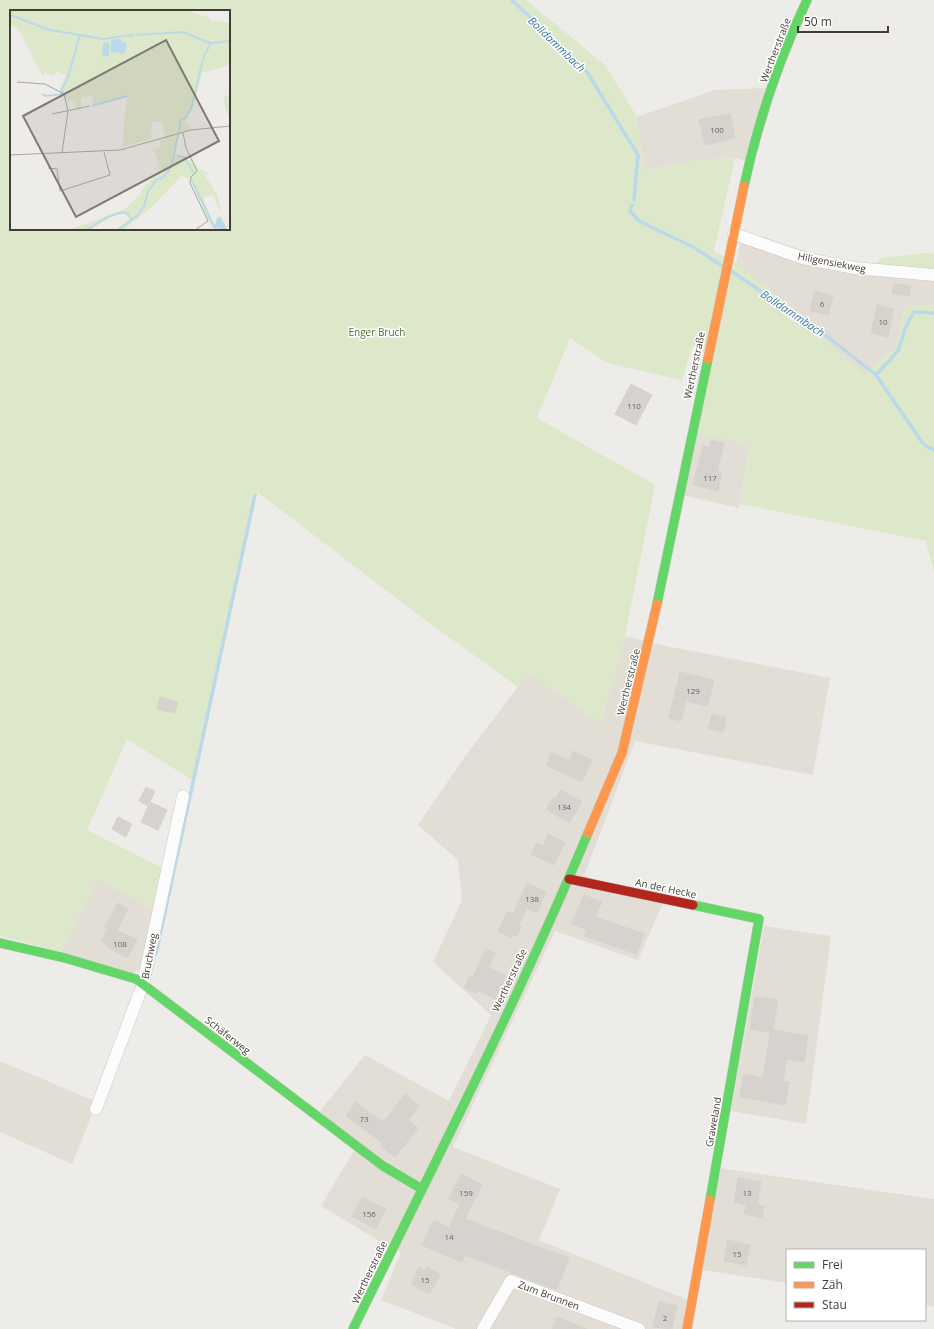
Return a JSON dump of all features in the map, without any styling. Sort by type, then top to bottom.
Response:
[{"type":"main road","name":"Wertherstraße","points":[[353,1329],[422,1189],[569,879],[622,753],[648,645],[750,160],[768,98],[807,0]]},
{"type":"main road","name":"An der Hecke","points":[[569,879],[759,919]]},
{"type":"main road","name":"Graweland","points":[[687,1329],[759,919]]},
{"type":"main road","name":"Schäferweg","points":[[0,943],[58,956],[126,975],[143,984],[354,1145],[384,1166],[422,1189]]},
{"type":"street","name":"Hiligensiekweg","points":[[734,234],[803,258],[855,268],[934,275]]},
{"type":"street","name":"Bruchweg","points":[[96,1109],[143,984],[183,796]]},
{"type":"street","name":"Zum Brunnen","points":[[484,1329],[511,1281],[639,1329]]},
{"type":"shaded area","points":[[767,88],[749,161],[735,158],[706,159],[644,170],[637,117],[715,90]]},
{"type":"shaded area","points":[[742,232],[828,258],[934,270],[934,305],[905,305],[897,345],[864,376],[826,340],[790,317],[736,263]]},
{"type":"shaded area","points":[[695,432],[750,445],[739,508],[682,495]]},
{"type":"shaded area","points":[[625,636],[661,645],[830,678],[813,775],[635,741],[584,876],[663,903],[638,960],[555,931],[453,1147],[560,1189],[539,1240],[688,1300],[683,1329],[456,1329],[381,1300],[401,1252],[381,1242],[321,1206],[354,1150],[320,1111],[365,1055],[449,1101],[491,1015],[433,962],[462,900],[458,860],[418,825],[466,755],[529,672],[601,724]]},
{"type":"shaded area","points":[[97,879],[155,910],[141,968],[133,973],[61,952]]},
{"type":"shaded area","points":[[764,926],[831,936],[806,1124],[731,1111]]},
{"type":"shaded area","points":[[0,1061],[97,1102],[72,1164],[0,1132]]},
{"type":"shaded area","points":[[719,1168],[934,1199],[934,1307],[926,1305],[926,1249],[786,1249],[786,1283],[702,1270]]},
{"type":"green space","name":"Enger Bruch","points":[[0,0],[526,0],[605,65],[637,117],[644,170],[706,159],[735,158],[714,251],[736,263],[789,305],[790,317],[826,340],[864,375],[897,345],[905,305],[934,305],[934,573],[926,541],[740,504],[750,446],[695,432],[713,358],[692,346],[682,380],[607,363],[570,338],[537,418],[655,485],[625,636],[601,724],[529,672],[518,687],[424,619],[257,492],[195,782],[127,739],[87,830],[164,869],[155,910],[97,879],[61,952],[0,936]]},
{"type":"green space","points":[[924,253],[934,254],[934,270],[875,265],[881,258]]},
{"type":"building","points":[[730,114],[735,138],[705,145],[699,120]]},
{"type":"building","points":[[894,283],[911,286],[909,296],[892,293]]},
{"type":"building","points":[[815,291],[833,296],[828,315],[810,311]]},
{"type":"building","points":[[877,305],[894,309],[888,337],[871,333]]},
{"type":"building","points":[[631,384],[652,395],[636,425],[615,414]]},
{"type":"building","points":[[711,440],[724,443],[717,471],[722,472],[718,491],[693,485],[703,446],[709,448]]},
{"type":"building","points":[[680,672],[714,680],[708,706],[686,701],[681,721],[669,718]]},
{"type":"building","points":[[160,697],[178,702],[175,713],[157,709]]},
{"type":"building","points":[[712,714],[726,718],[723,732],[708,728]]},
{"type":"building","points":[[573,751],[592,760],[582,782],[546,765],[552,752],[569,761]]},
{"type":"building","points":[[146,787],[155,791],[148,806],[139,801]]},
{"type":"building","points":[[561,790],[582,802],[569,823],[546,809]]},
{"type":"building","points":[[150,802],[167,810],[158,830],[141,822]]},
{"type":"building","points":[[118,817],[132,824],[126,837],[112,829]]},
{"type":"building","points":[[548,834],[565,843],[554,865],[531,854],[537,843],[543,846]]},
{"type":"building","points":[[527,883],[546,892],[537,913],[527,908],[518,926],[521,927],[517,936],[514,935],[512,938],[498,931],[508,911],[513,914]]},
{"type":"building","points":[[584,895],[602,902],[595,917],[644,934],[636,954],[584,936],[587,930],[572,924]]},
{"type":"building","points":[[118,903],[128,909],[117,930],[137,940],[127,958],[106,946],[107,944],[101,941],[108,928],[105,926]]},
{"type":"building","points":[[486,949],[495,953],[488,967],[506,976],[495,999],[477,990],[476,993],[464,988],[470,976],[473,977]]},
{"type":"building","points":[[755,997],[778,1000],[773,1030],[808,1036],[804,1062],[787,1059],[783,1081],[789,1082],[785,1105],[740,1097],[744,1074],[763,1078],[770,1033],[750,1029]]},
{"type":"building","points":[[405,1094],[419,1106],[408,1120],[418,1128],[395,1157],[381,1146],[383,1143],[346,1116],[356,1102],[383,1122]]},
{"type":"building","points":[[461,1174],[482,1185],[465,1219],[569,1258],[557,1290],[465,1255],[462,1262],[422,1245],[434,1220],[449,1228],[460,1204],[449,1199]]},
{"type":"building","points":[[738,1178],[761,1182],[757,1205],[764,1206],[762,1218],[744,1214],[746,1205],[734,1202]]},
{"type":"building","points":[[362,1197],[386,1209],[376,1229],[352,1216]]},
{"type":"building","points":[[728,1240],[750,1245],[746,1265],[724,1261]]},
{"type":"building","points":[[419,1267],[426,1271],[427,1267],[440,1274],[430,1294],[411,1284]]},
{"type":"building","points":[[659,1302],[677,1306],[672,1329],[653,1327]]},
{"type":"building","points":[[557,1317],[587,1329],[552,1329]]},
{"type":"waterway","name":"Bolldammbach","points":[[512,0],[587,72],[638,155],[634,200]]},
{"type":"waterway","name":"Bolldammbach","points":[[632,205],[630,211],[639,221],[695,248],[722,266]]},
{"type":"waterway","name":"Bolldammbach","points":[[731,271],[828,337],[876,375],[924,445],[934,450]]},
{"type":"waterway","points":[[876,375],[898,351],[906,326],[914,312],[934,313]]},
{"type":"waterway","points":[[156,954],[255,495]]},
{"type":"traffic: fast","points":[[744,186],[770,91],[787,45],[807,0]]},
{"type":"traffic: fast","points":[[657,604],[708,359]]},
{"type":"traffic: fast","points":[[353,1329],[504,1021],[588,833]]},
{"type":"traffic: fast","points":[[693,905],[759,919],[710,1200]]},
{"type":"traffic: fast","points":[[0,943],[65,958],[136,979],[383,1166],[422,1189]]},
{"type":"traffic: slow","points":[[708,359],[744,186]]},
{"type":"traffic: slow","points":[[588,833],[622,753],[657,604]]},
{"type":"traffic: slow","points":[[687,1329],[710,1200]]},
{"type":"traffic: jam","points":[[569,879],[693,905]]}]
